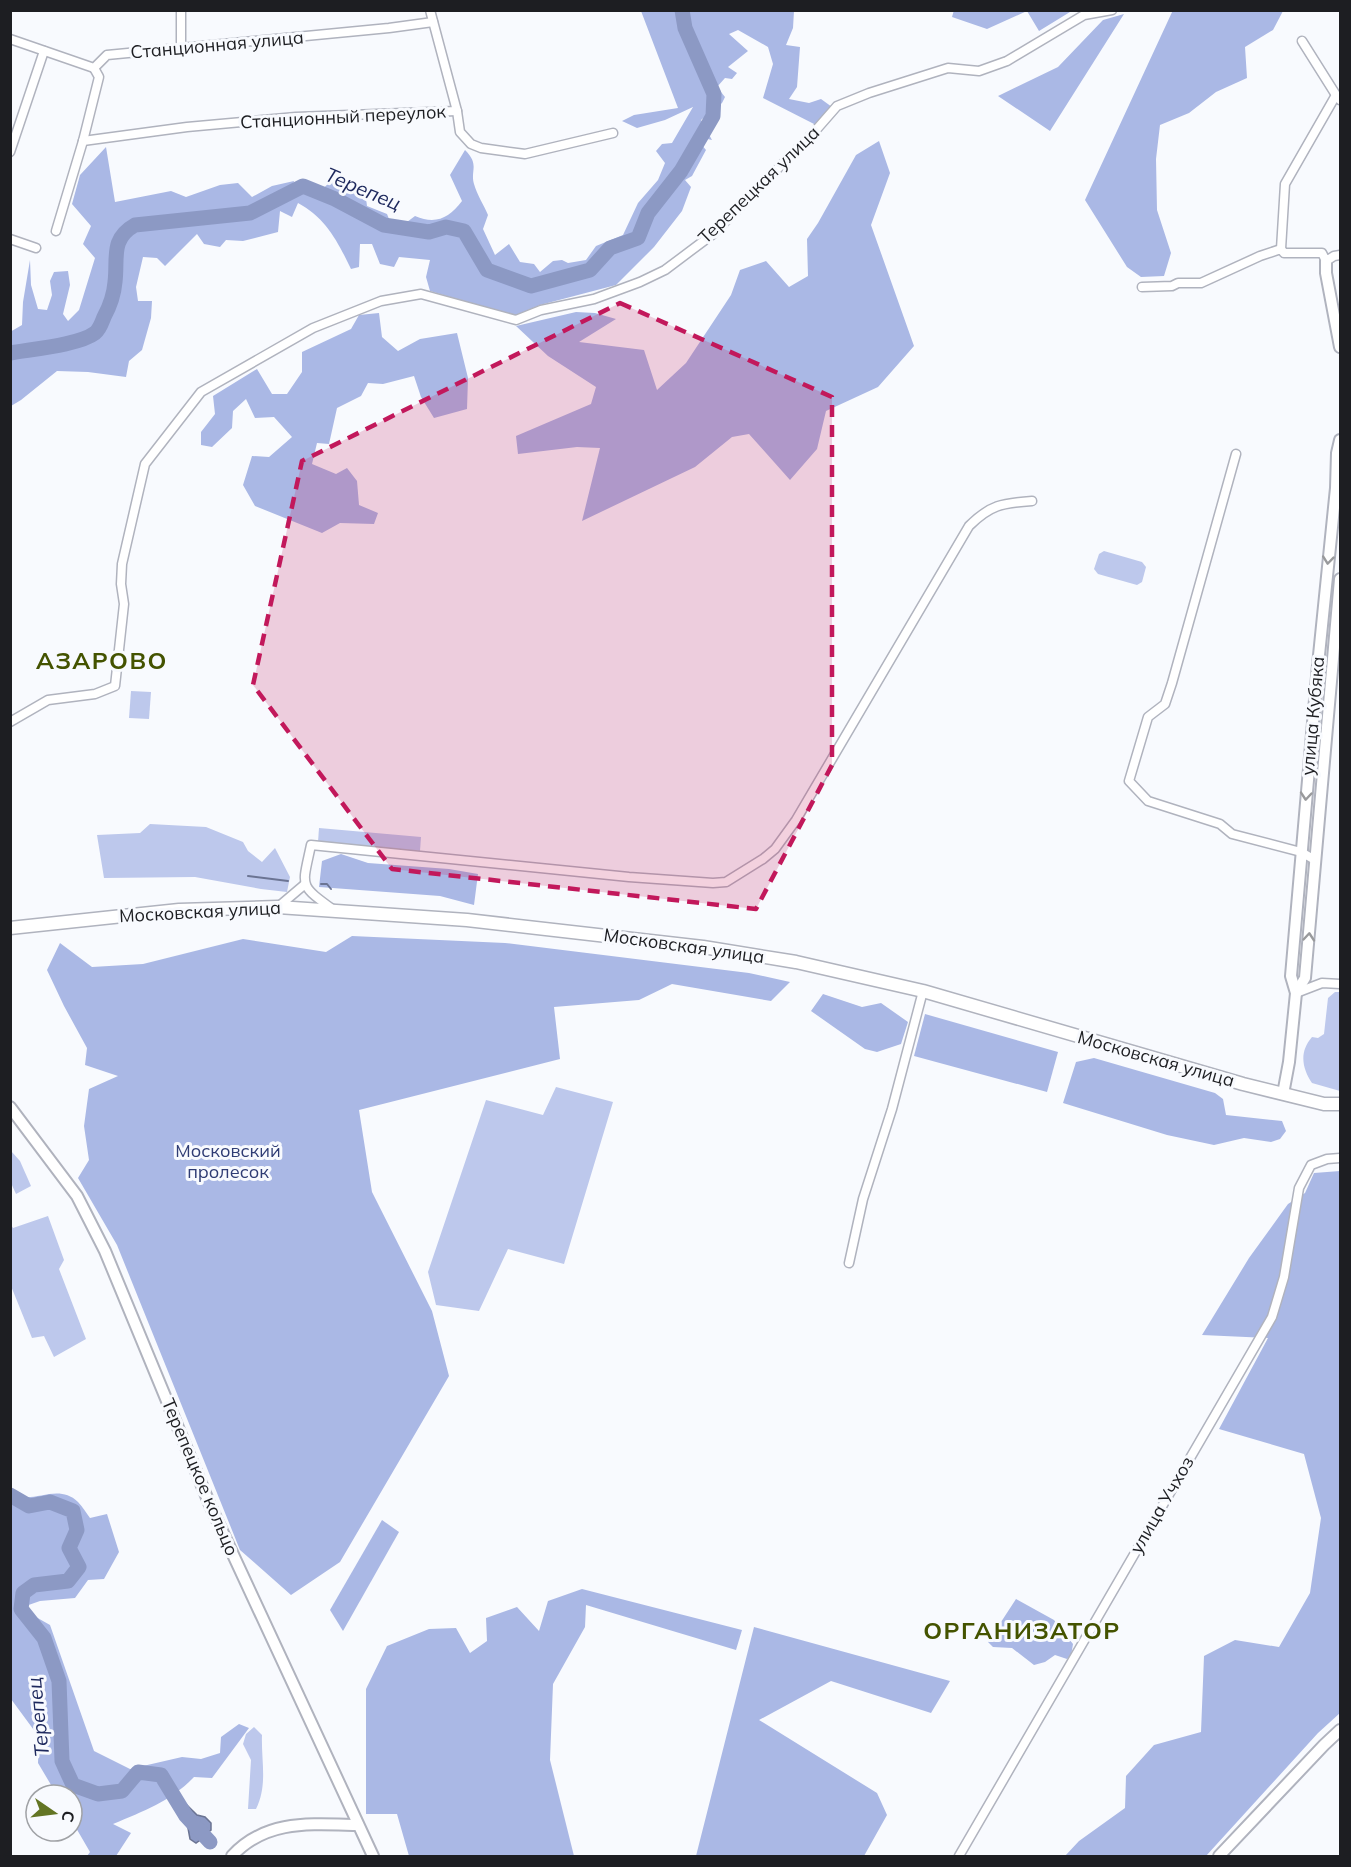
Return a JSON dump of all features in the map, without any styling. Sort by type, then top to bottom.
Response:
[{"type":"main road","name":"Московская улица","points":[[10,928],[179,910],[278,907],[467,920],[703,947],[796,962],[922,991],[1283,1094],[1324,1104],[1341,1104]]},
{"type":"street","points":[[181,10],[181,47]]},
{"type":"street","points":[[430,10],[457,111]]},
{"type":"street","name":"Терепецкая улица","points":[[10,722],[48,700],[95,694],[115,686],[124,604],[121,584],[122,564],[145,464],[201,392],[313,328],[381,301],[421,294],[516,320],[542,310],[594,299],[640,282],[665,270],[713,234],[837,106],[869,93],[948,68],[980,70],[1007,61],[1084,15],[1112,10]]},
{"type":"street","name":"Станционная улица","points":[[94,68],[107,55],[354,32],[433,22]]},
{"type":"street","points":[[10,39],[94,68],[99,77],[83,141],[56,231]]},
{"type":"street","points":[[1302,41],[1338,98],[1285,183],[1281,249],[1284,253],[1322,253],[1326,261],[1326,273],[1341,347]]},
{"type":"street","points":[[10,152],[44,51]]},
{"type":"street","name":"Станционный переулок","points":[[83,141],[187,127],[296,117],[457,111],[460,132],[471,144],[482,148],[525,154],[614,133]]},
{"type":"street","points":[[10,239],[36,248]]},
{"type":"street","points":[[1142,287],[1202,283],[1260,256],[1281,249]]},
{"type":"street","points":[[1326,261],[1341,255]]},
{"type":"street","name":"улица Кубяка","points":[[1283,1094],[1289,1062],[1296,993],[1291,976],[1301,852],[1336,488],[1336,453],[1341,440]]},
{"type":"street","points":[[1236,454],[1172,683],[1165,704],[1148,717],[1129,781],[1148,801],[1220,824],[1232,834],[1301,852],[1315,860]]},
{"type":"street","points":[[278,907],[304,885],[311,845],[629,878],[726,882],[775,849],[796,820],[969,526],[982,513],[994,506],[1032,501]]},
{"type":"street","name":"улица Кубяка","points":[[1296,993],[1305,978],[1341,579]]},
{"type":"street","points":[[304,885],[314,896],[335,911]]},
{"type":"street","points":[[1296,993],[1322,983],[1341,984]]},
{"type":"street","points":[[849,1263],[863,1199],[892,1109],[922,991]]},
{"type":"street","name":"Терепецкое кольцо","points":[[10,1107],[76,1196],[105,1251],[210,1505],[373,1857]]},
{"type":"street","name":"улица Учхоз","points":[[959,1857],[1272,1317],[1284,1277],[1299,1188],[1311,1165],[1328,1159],[1341,1158]]},
{"type":"street","points":[[1219,1857],[1324,1745],[1341,1730]]},
{"type":"street","points":[[232,1857],[239,1848],[266,1831],[309,1824],[358,1825]]},
{"type":"highlighted area","points":[[620,303],[832,397],[832,765],[756,909],[392,869],[253,685],[302,461]]},
{"type":"shaded area","points":[[1104,551],[1142,562],[1146,567],[1142,582],[1137,585],[1098,574],[1094,569],[1099,554]]},
{"type":"shaded area","points":[[131,691],[151,692],[149,719],[129,718]]},
{"type":"shaded area","points":[[150,824],[206,827],[243,842],[248,851],[262,862],[275,848],[290,877],[287,892],[195,877],[104,878],[97,835],[140,833]]},
{"type":"shaded area","points":[[319,828],[421,837],[420,851],[318,842]]},
{"type":"shaded area","points":[[1335,992],[1340,992],[1340,1091],[1312,1083],[1303,1060],[1305,1048],[1312,1037],[1318,1038],[1324,1034],[1328,998]]},
{"type":"shaded area","points":[[556,1087],[613,1102],[564,1264],[508,1249],[479,1311],[436,1305],[428,1272],[486,1100],[543,1115]]},
{"type":"shaded area","points":[[11,1151],[20,1161],[31,1186],[16,1194],[11,1183]]},
{"type":"shaded area","points":[[48,1216],[64,1260],[59,1269],[86,1339],[54,1357],[44,1336],[32,1338],[11,1286],[11,1225],[13,1228]]},
{"type":"shaded area","points":[[254,1727],[262,1735],[263,1782],[256,1809],[248,1809],[251,1760],[243,1744],[246,1734]]},
{"type":"shaded area","points":[[173,1795],[182,1800],[197,1815],[205,1817],[211,1823],[211,1830],[207,1833],[210,1842],[203,1838],[196,1843],[190,1839],[188,1828]]},
{"type":"green space","points":[[954,10],[1069,10],[1070,12],[1039,31],[1027,11],[987,29],[952,17]]},
{"type":"green space","points":[[1173,10],[1283,11],[1273,30],[1245,47],[1247,78],[1216,92],[1189,113],[1160,125],[1156,159],[1157,210],[1171,253],[1164,276],[1141,277],[1127,267],[1085,200]]},
{"type":"green space","points":[[641,11],[794,11],[793,28],[786,45],[800,47],[797,87],[789,99],[809,103],[821,99],[832,107],[816,125],[763,98],[773,64],[768,47],[738,30],[729,34],[748,51],[728,67],[737,73],[732,79],[725,78],[717,87],[725,97],[722,103],[701,120],[712,140],[694,136],[706,150],[692,176],[685,180],[691,187],[682,211],[654,247],[616,285],[540,305],[514,316],[430,291],[426,277],[430,260],[399,257],[394,267],[380,264],[372,244],[360,244],[359,267],[351,269],[324,223],[298,203],[292,217],[280,211],[278,232],[243,241],[226,240],[220,247],[204,244],[197,234],[165,266],[157,258],[143,257],[136,287],[138,301],[152,301],[151,318],[142,350],[129,361],[126,377],[57,371],[11,406],[10,332],[22,325],[23,302],[30,260],[31,285],[38,309],[47,310],[52,295],[50,281],[54,272],[68,271],[70,285],[63,314],[68,321],[79,310],[95,258],[83,244],[91,226],[72,204],[80,175],[106,147],[115,202],[171,191],[186,197],[220,185],[238,183],[252,197],[272,186],[294,181],[290,197],[303,193],[314,197],[330,182],[344,182],[348,191],[365,190],[367,206],[387,214],[389,219],[407,222],[415,216],[429,220],[442,218],[452,212],[462,201],[450,175],[465,150],[472,160],[474,184],[488,215],[483,229],[495,255],[509,244],[520,262],[534,264],[540,272],[553,261],[562,260],[568,263],[586,260],[596,246],[623,235],[638,203],[658,180],[665,163],[656,151],[662,144],[672,143],[693,107],[665,120],[637,128],[622,121],[634,115],[678,108]]},
{"type":"green space","points":[[1124,14],[1050,131],[998,96],[1058,67],[1103,20]]},
{"type":"green space","points":[[879,141],[890,173],[871,225],[914,346],[878,387],[826,411],[817,449],[790,480],[749,434],[732,437],[695,467],[582,521],[600,448],[577,447],[518,454],[516,436],[591,404],[596,387],[548,356],[516,326],[576,312],[595,313],[616,319],[579,342],[644,350],[657,390],[686,363],[731,295],[740,270],[766,261],[789,287],[808,276],[807,239],[856,155]]},
{"type":"green space","points":[[379,313],[382,337],[398,351],[420,339],[457,333],[468,378],[467,409],[434,418],[421,397],[414,376],[383,384],[368,383],[361,396],[337,408],[329,444],[317,443],[312,464],[336,474],[347,468],[357,481],[359,505],[378,513],[374,524],[340,523],[322,533],[255,506],[243,485],[252,456],[269,457],[292,437],[274,417],[255,418],[246,399],[233,411],[232,428],[212,447],[201,445],[201,432],[215,414],[213,396],[257,369],[272,394],[287,394],[302,372],[302,352],[351,329],[359,315]]},
{"type":"green space","points":[[341,854],[368,863],[449,869],[478,874],[474,905],[440,896],[319,887],[322,861]]},
{"type":"green space","name":"Московский пролесок","points":[[352,936],[505,943],[749,973],[790,982],[771,1001],[672,984],[639,1000],[554,1007],[560,1059],[359,1110],[372,1192],[432,1311],[449,1376],[340,1562],[291,1595],[240,1550],[117,1245],[78,1178],[89,1160],[84,1126],[89,1089],[118,1076],[85,1065],[87,1048],[47,970],[60,943],[92,967],[143,964],[243,939],[326,952]]},
{"type":"green space","points":[[823,994],[862,1007],[881,1003],[908,1022],[901,1044],[877,1052],[865,1049],[811,1011]]},
{"type":"green space","points":[[925,1014],[1058,1052],[1047,1092],[914,1056]]},
{"type":"green space","points":[[1094,1058],[1215,1093],[1223,1099],[1226,1115],[1282,1121],[1286,1131],[1280,1139],[1271,1142],[1244,1138],[1214,1145],[1167,1135],[1063,1103],[1076,1062]]},
{"type":"green space","points":[[1340,1171],[1340,1713],[1318,1733],[1206,1856],[1065,1856],[1079,1841],[1125,1808],[1126,1776],[1154,1745],[1201,1732],[1204,1656],[1235,1640],[1279,1647],[1310,1593],[1321,1518],[1304,1454],[1219,1429],[1268,1338],[1202,1335],[1249,1258],[1288,1204],[1305,1193],[1314,1173]]},
{"type":"green space","points":[[11,1492],[26,1497],[61,1494],[70,1496],[78,1502],[90,1518],[107,1514],[119,1552],[104,1579],[88,1580],[75,1598],[40,1601],[20,1608],[50,1625],[94,1751],[130,1769],[182,1757],[201,1759],[220,1753],[221,1737],[239,1724],[249,1728],[212,1778],[194,1777],[166,1799],[113,1824],[131,1833],[116,1856],[87,1856],[90,1852],[84,1842],[84,1783],[50,1783],[38,1763],[39,1737],[11,1699]]},
{"type":"green space","points":[[382,1520],[399,1532],[343,1631],[330,1610]]},
{"type":"green space","points":[[582,1589],[742,1630],[736,1650],[586,1605],[585,1627],[553,1684],[550,1760],[574,1856],[409,1856],[397,1814],[366,1814],[366,1689],[387,1646],[429,1629],[456,1628],[470,1653],[487,1641],[486,1618],[517,1607],[539,1631],[548,1601]]},
{"type":"green space","points":[[1016,1599],[1054,1620],[1073,1644],[1071,1656],[1067,1659],[1055,1655],[1045,1662],[1034,1665],[1012,1648],[993,1647],[988,1642]]},
{"type":"green space","points":[[754,1627],[950,1681],[931,1713],[831,1681],[759,1720],[877,1793],[887,1815],[864,1856],[696,1856]]},
{"type":"waterway","name":"Терепец","points":[[10,353],[67,344],[88,337],[97,331],[113,295],[118,243],[127,230],[135,225],[250,213],[303,186],[335,199],[384,225],[429,232],[446,227],[464,231],[487,270],[531,286],[590,270],[610,248],[638,238],[648,213],[681,171],[713,116],[714,94],[685,28],[682,10]]},
{"type":"waterway","points":[[248,876],[288,881]]},
{"type":"waterway","points":[[321,884],[327,884],[331,889]]},
{"type":"waterway","name":"Терепец","points":[[10,1495],[29,1506],[50,1502],[73,1511],[77,1530],[69,1548],[79,1567],[68,1581],[34,1585],[23,1593],[21,1609],[44,1638],[59,1681],[62,1761],[73,1785],[98,1794],[122,1791],[138,1772],[161,1775],[186,1816],[210,1842]]},
{"type":"district","name":"АЗАРОВО","points":[[102,661]]},
{"type":"district","name":"ОРГАНИЗАТОР","points":[[1022,1631]]}]
